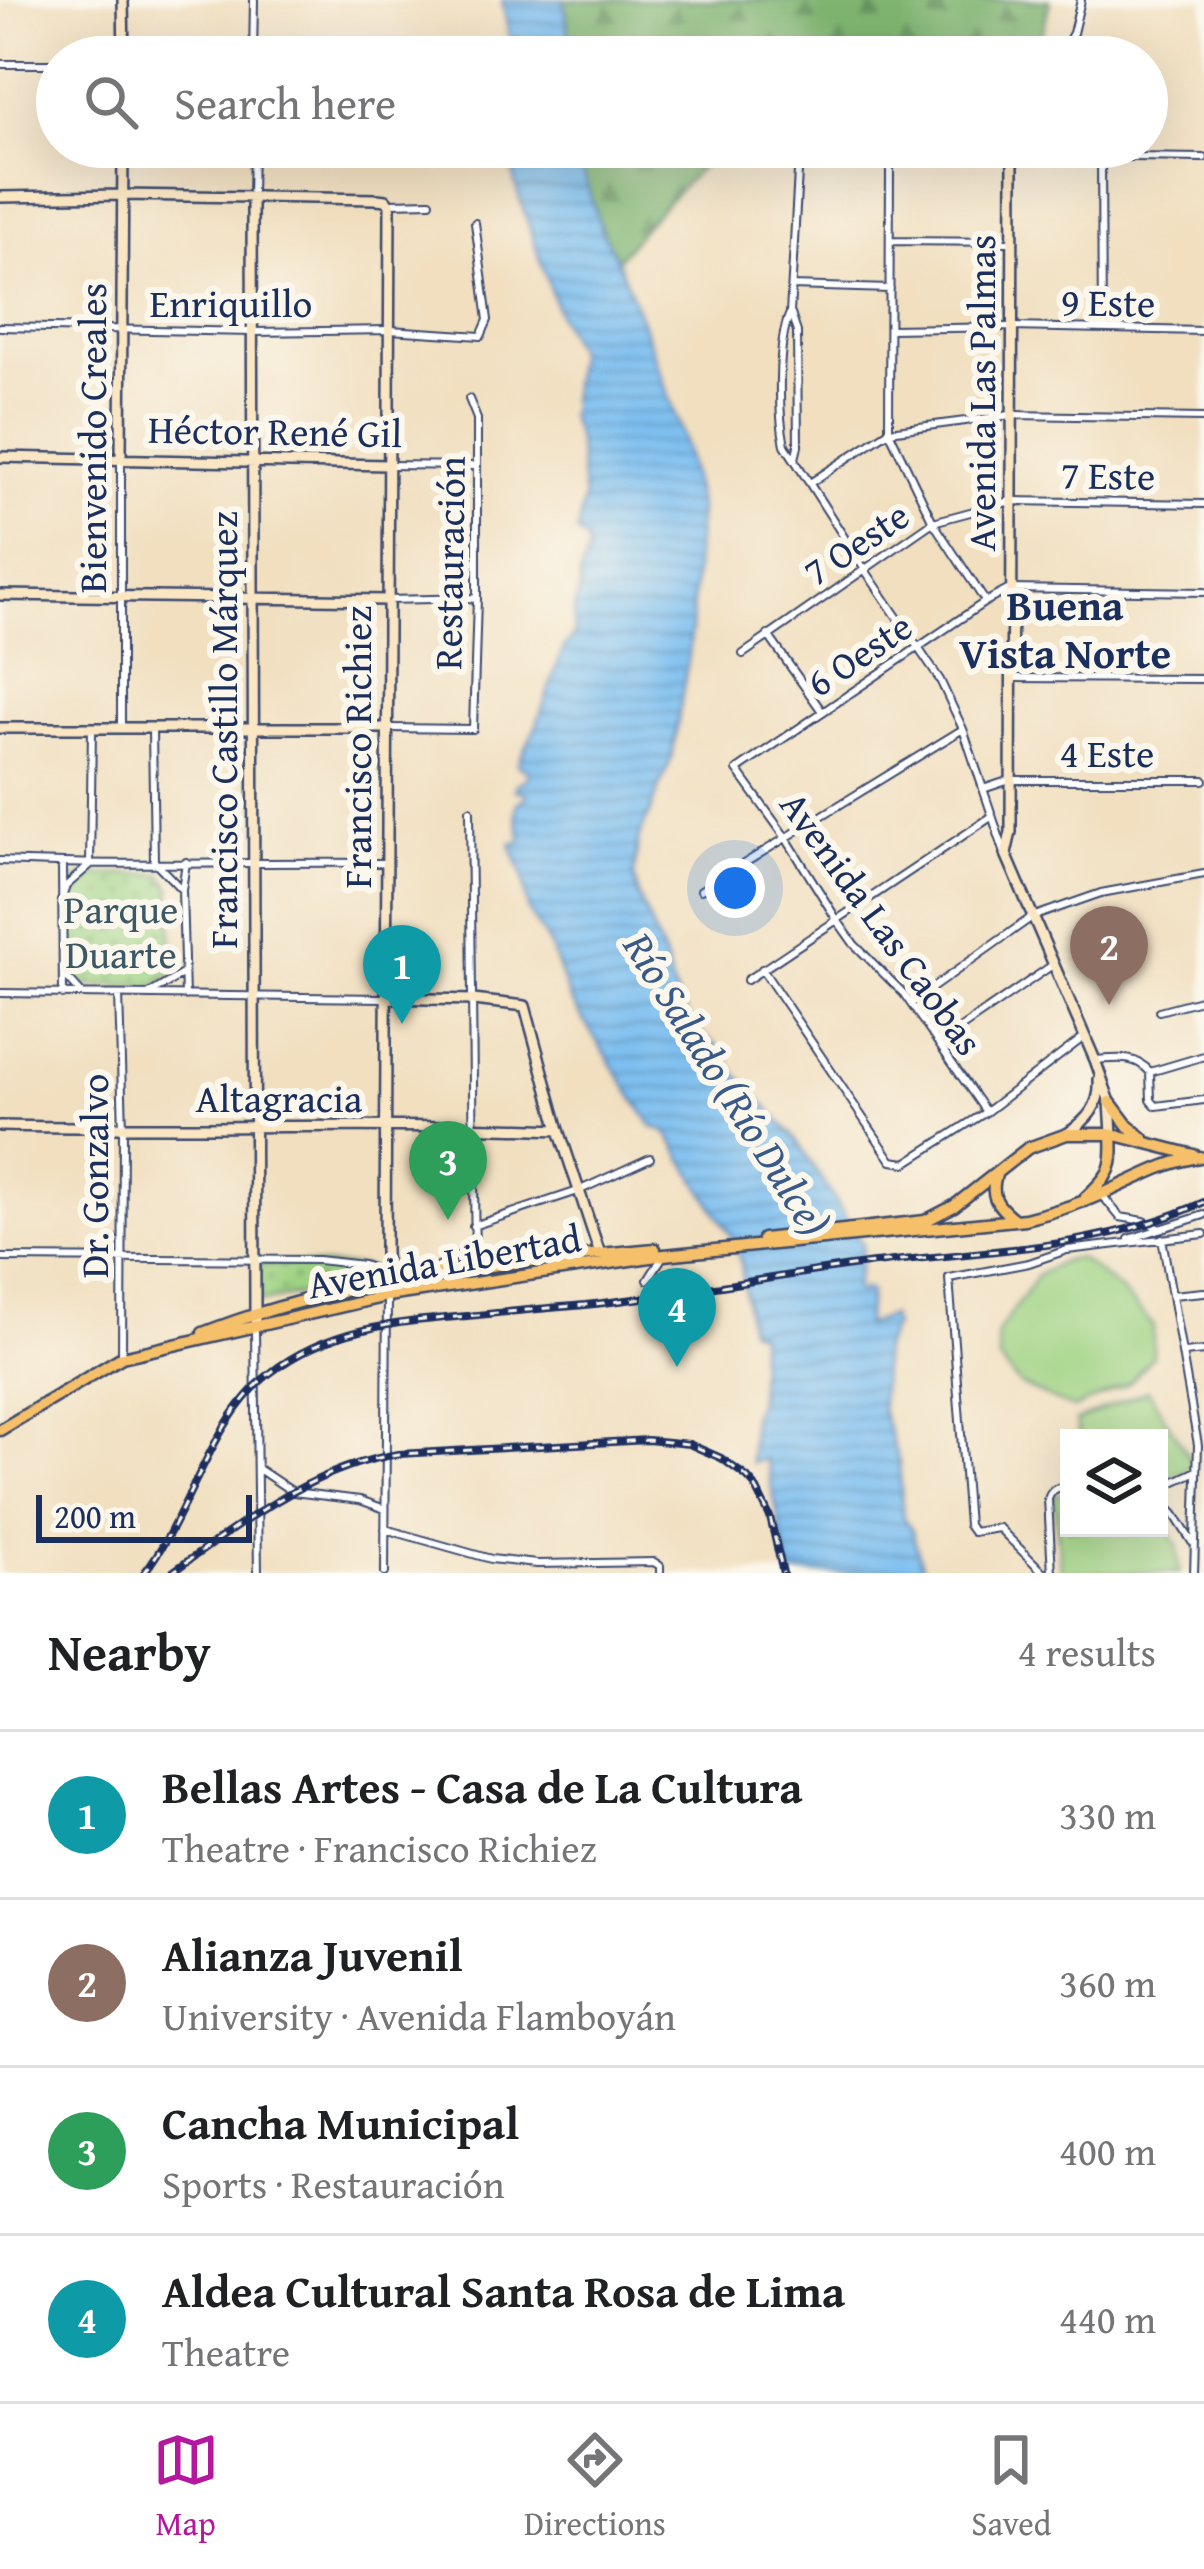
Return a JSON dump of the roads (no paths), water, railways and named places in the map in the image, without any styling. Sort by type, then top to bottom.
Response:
[{"type":"main road","points":[[123,0],[124,36]]},
{"type":"main road","name":"Bienvenido Creales","points":[[121,458],[123,168]]},
{"type":"main road","name":"Avenida Las Palmas","points":[[1006,854],[1011,832],[1012,168]]},
{"type":"main road","points":[[0,197],[387,201]]},
{"type":"main road","name":"Francisco Castillo Márquez","points":[[252,197],[255,1326]]},
{"type":"main road","name":"Francisco Richiez","points":[[386,1284],[387,201]]},
{"type":"main road","name":"Héctor René Gil","points":[[0,457],[388,465]]},
{"type":"main road","points":[[0,595],[386,600]]},
{"type":"main road","points":[[0,728],[389,728]]},
{"type":"main road","points":[[1006,854],[1111,1102],[1145,1141]]},
{"type":"main road","points":[[386,998],[526,1007],[559,1130],[600,1254]]},
{"type":"main road","points":[[876,1230],[925,1221],[954,1206],[1028,1148],[1067,1134],[1095,1106],[1100,1091],[1096,1064]]},
{"type":"main road","points":[[1083,1200],[1110,1171],[1113,1161],[1111,1102]]},
{"type":"main road","name":"Altagracia","points":[[0,1126],[559,1130]]},
{"type":"main road","points":[[1067,1134],[1112,1134],[1202,1157]]},
{"type":"main road","points":[[733,1246],[1015,1220],[1061,1210],[1172,1162],[1202,1157]]},
{"type":"main road","points":[[997,1172],[994,1198],[1015,1220]]},
{"type":"main road","name":"Avenida Libertad","points":[[476,1275],[600,1254],[733,1246]]},
{"type":"main road","name":"Avenida Libertad","points":[[166,1347],[256,1312],[386,1284],[733,1246]]},
{"type":"main road","name":"Avenida Libertad","points":[[0,1430],[122,1357],[255,1326],[386,1284]]},
{"type":"street","points":[[254,0],[254,36]]},
{"type":"street","points":[[1071,36],[1081,0]]},
{"type":"street","points":[[0,64],[36,64]]},
{"type":"street","points":[[1168,157],[1204,158]]},
{"type":"street","name":"Francisco Castillo Márquez","points":[[252,197],[253,168]]},
{"type":"street","points":[[796,168],[790,313],[783,329],[781,427],[788,453],[940,680],[1006,854]]},
{"type":"street","points":[[889,168],[889,431],[933,522],[985,602]]},
{"type":"street","points":[[1101,168],[1102,328]]},
{"type":"street","points":[[387,201],[430,202]]},
{"type":"street","name":"Enriquillo","points":[[0,327],[390,330],[481,336],[488,320],[475,223]]},
{"type":"street","points":[[890,241],[1012,242]]},
{"type":"street","points":[[792,286],[890,289]]},
{"type":"street","points":[[790,313],[796,332],[795,459]]},
{"type":"street","name":"9 Este","points":[[890,329],[1204,331]]},
{"type":"street","name":"Restauración","points":[[389,728],[473,729],[478,466],[477,419],[469,399]]},
{"type":"street","points":[[810,483],[889,431],[1011,415],[1204,418]]},
{"type":"street","name":"Bienvenido Creales","points":[[121,458],[121,729]]},
{"type":"street","name":"Héctor René Gil","points":[[388,465],[478,466]]},
{"type":"street","name":"7 Este","points":[[1011,501],[1204,503]]},
{"type":"street","name":"7 Oeste","points":[[743,654],[933,522],[1011,501]]},
{"type":"street","points":[[1010,589],[1204,592]]},
{"type":"street","name":"6 Oeste","points":[[738,767],[1010,589]]},
{"type":"street","points":[[386,600],[477,598]]},
{"type":"street","points":[[768,635],[822,712]]},
{"type":"street","points":[[1010,678],[1204,679]]},
{"type":"street","points":[[152,729],[154,861],[182,890]]},
{"type":"street","points":[[701,890],[962,729]]},
{"type":"street","points":[[61,901],[66,886],[90,865],[92,730]]},
{"type":"street","name":"Avenida Las Caobas","points":[[738,767],[737,774],[854,944],[911,1003],[986,1112]]},
{"type":"street","name":"4 Este","points":[[982,790],[1010,780],[1204,780]]},
{"type":"street","points":[[470,810],[476,1275]]},
{"type":"street","points":[[746,980],[991,817]]},
{"type":"street","points":[[0,861],[386,863]]},
{"type":"street","points":[[184,996],[186,861]]},
{"type":"street","points":[[62,864],[63,995]]},
{"type":"street","points":[[911,1003],[1032,917],[1101,893],[1204,874]]},
{"type":"street","points":[[939,1043],[1054,964]]},
{"type":"street","points":[[762,970],[898,1164],[986,1112],[1084,1036]]},
{"type":"street","points":[[146,995],[184,973]]},
{"type":"street","points":[[64,974],[83,995]]},
{"type":"street","points":[[0,993],[386,998]]},
{"type":"street","name":"Dr. Gonzalvo","points":[[119,995],[122,1357]]},
{"type":"street","points":[[1160,1011],[1204,1000]]},
{"type":"street","points":[[1150,1072],[1204,1056]]},
{"type":"street","points":[[1096,1064],[1139,1061],[1150,1072],[1151,1100],[1156,1106],[1204,1100]]},
{"type":"street","points":[[473,1226],[578,1191],[650,1158]]},
{"type":"street","points":[[1101,1194],[1120,1216],[1159,1228]]},
{"type":"street","points":[[1120,1243],[1204,1215]]},
{"type":"street","points":[[1048,1573],[999,1528],[977,1532],[968,1525],[949,1278],[1029,1263],[1067,1250],[1204,1234]]},
{"type":"street","points":[[1162,1238],[1198,1445],[1193,1573]]},
{"type":"street","points":[[386,1284],[430,1271],[473,1247]]},
{"type":"street","points":[[648,1280],[664,1255]]},
{"type":"street","points":[[0,1258],[318,1260],[372,1267],[386,1284],[385,1573]]},
{"type":"street","points":[[1171,1295],[1204,1292]]},
{"type":"street","points":[[255,1326],[258,1573]]},
{"type":"street","points":[[1182,1353],[1204,1351]]},
{"type":"street","points":[[1193,1415],[1204,1414]]},
{"type":"street","points":[[257,1468],[293,1492],[360,1500],[385,1510]]},
{"type":"street","points":[[1168,1484],[1197,1471]]},
{"type":"street","points":[[1048,1573],[1048,1499],[1060,1486]]},
{"type":"street","points":[[1168,1508],[1194,1545]]},
{"type":"street","points":[[385,1529],[491,1559],[537,1564],[654,1562],[661,1573]]},
{"type":"water","points":[[502,0],[564,0],[569,36],[509,36]]},
{"type":"water","name":"Río Salado (Río Dulce)","points":[[513,168],[582,168],[601,230],[640,316],[683,436],[699,509],[690,645],[672,757],[638,841],[634,876],[638,895],[688,1017],[794,1137],[862,1243],[855,1291],[870,1291],[865,1325],[891,1316],[893,1326],[882,1350],[881,1409],[899,1462],[903,1518],[912,1531],[924,1573],[790,1573],[766,1459],[751,1463],[759,1333],[749,1329],[741,1263],[731,1236],[670,1137],[653,1127],[569,998],[550,946],[528,910],[511,844],[522,841],[517,803],[528,796],[515,790],[517,783],[528,779],[528,769],[518,763],[562,652],[574,634],[574,610],[588,551],[587,542],[577,533],[584,499],[569,415],[576,351],[560,319]]},
{"type":"railway","points":[[144,1573],[215,1442],[248,1394],[291,1359],[339,1337],[415,1321],[621,1301],[874,1263],[1042,1246],[1124,1230],[1204,1202]]},
{"type":"railway","points":[[171,1573],[307,1484],[368,1461],[399,1454],[648,1440],[689,1444],[721,1458],[747,1477],[770,1517],[783,1573]]},
{"type":"place","name":"Alianza Juvenil","points":[[1109,1005]]},
{"type":"place","name":"Bellas Artes - Casa de La Cultura","points":[[402,1024]]},
{"type":"place","name":"Cancha Municipal","points":[[448,1220]]},
{"type":"place","name":"Aldea Cultural Santa Rosa de Lima","points":[[677,1367]]},
{"type":"district","name":"Buena Vista Norte","points":[[1065,629]]},
{"type":"park label","name":"Parque Duarte","points":[[121,932]]}]
